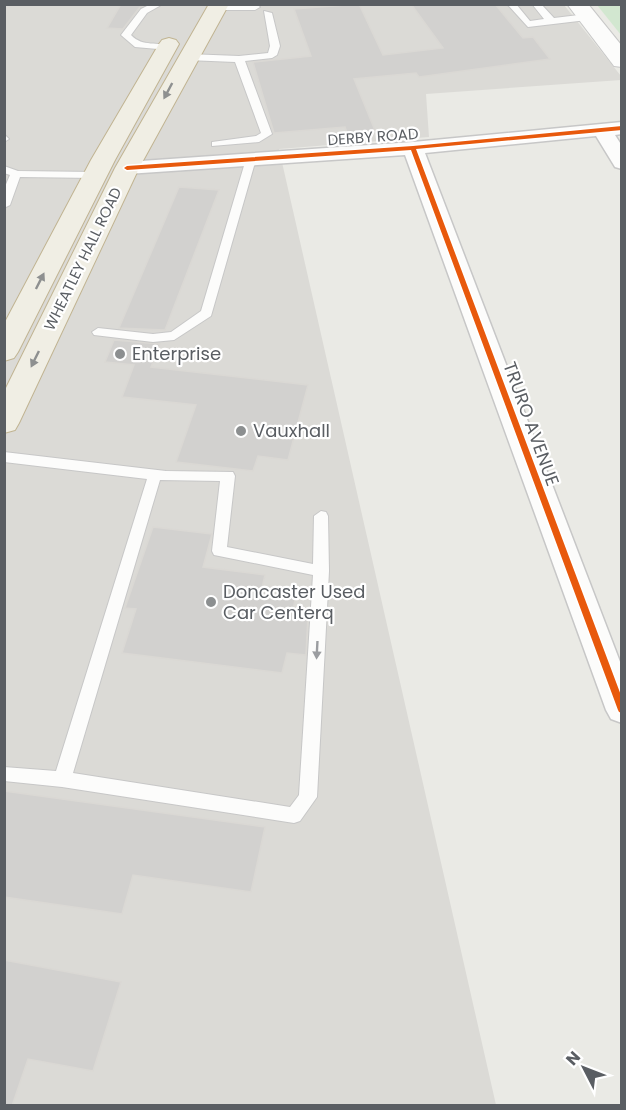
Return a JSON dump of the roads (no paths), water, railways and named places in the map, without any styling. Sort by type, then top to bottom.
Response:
[{"type":"highway","name":"WHEATLEY HALL ROAD","points":[[4,423],[127,168],[176,52],[192,4]]},
{"type":"highway","name":"WHEATLEY HALL ROAD","points":[[4,352],[95,175],[176,52],[218,6]]},
{"type":"street","points":[[582,11],[621,61]]},
{"type":"street","points":[[612,129],[621,163]]},
{"type":"street","name":"DERBY ROAD","points":[[127,168],[413,148],[612,129]]},
{"type":"street","name":"TRURO AVENUE","points":[[413,148],[621,710]]},
{"type":"lane","points":[[159,4],[144,11],[126,35],[131,43],[139,47],[239,59],[264,58],[275,52],[267,13]]},
{"type":"lane","points":[[511,4],[528,24],[551,21],[582,11]]},
{"type":"lane","points":[[536,4],[551,21]]},
{"type":"lane","points":[[218,6],[255,7]]},
{"type":"lane","points":[[216,144],[259,139],[267,135],[239,59]]},
{"type":"lane","points":[[98,332],[153,338],[174,336],[191,327],[207,313],[251,159]]},
{"type":"lane","points":[[4,169],[16,174],[95,175]]},
{"type":"lane","points":[[4,205],[16,174]]},
{"type":"lane","points":[[4,457],[155,474],[228,476],[219,551],[321,571]]},
{"type":"lane","points":[[62,779],[155,474]]},
{"type":"lane","points":[[4,774],[62,779],[294,815],[308,797],[321,571],[321,516]]},
{"type":"place","name":"Enterprise","points":[[120,354]]},
{"type":"place","name":"Vauxhall","points":[[241,431]]},
{"type":"place","name":"Doncaster Used Car Centerq","points":[[211,602]]}]
